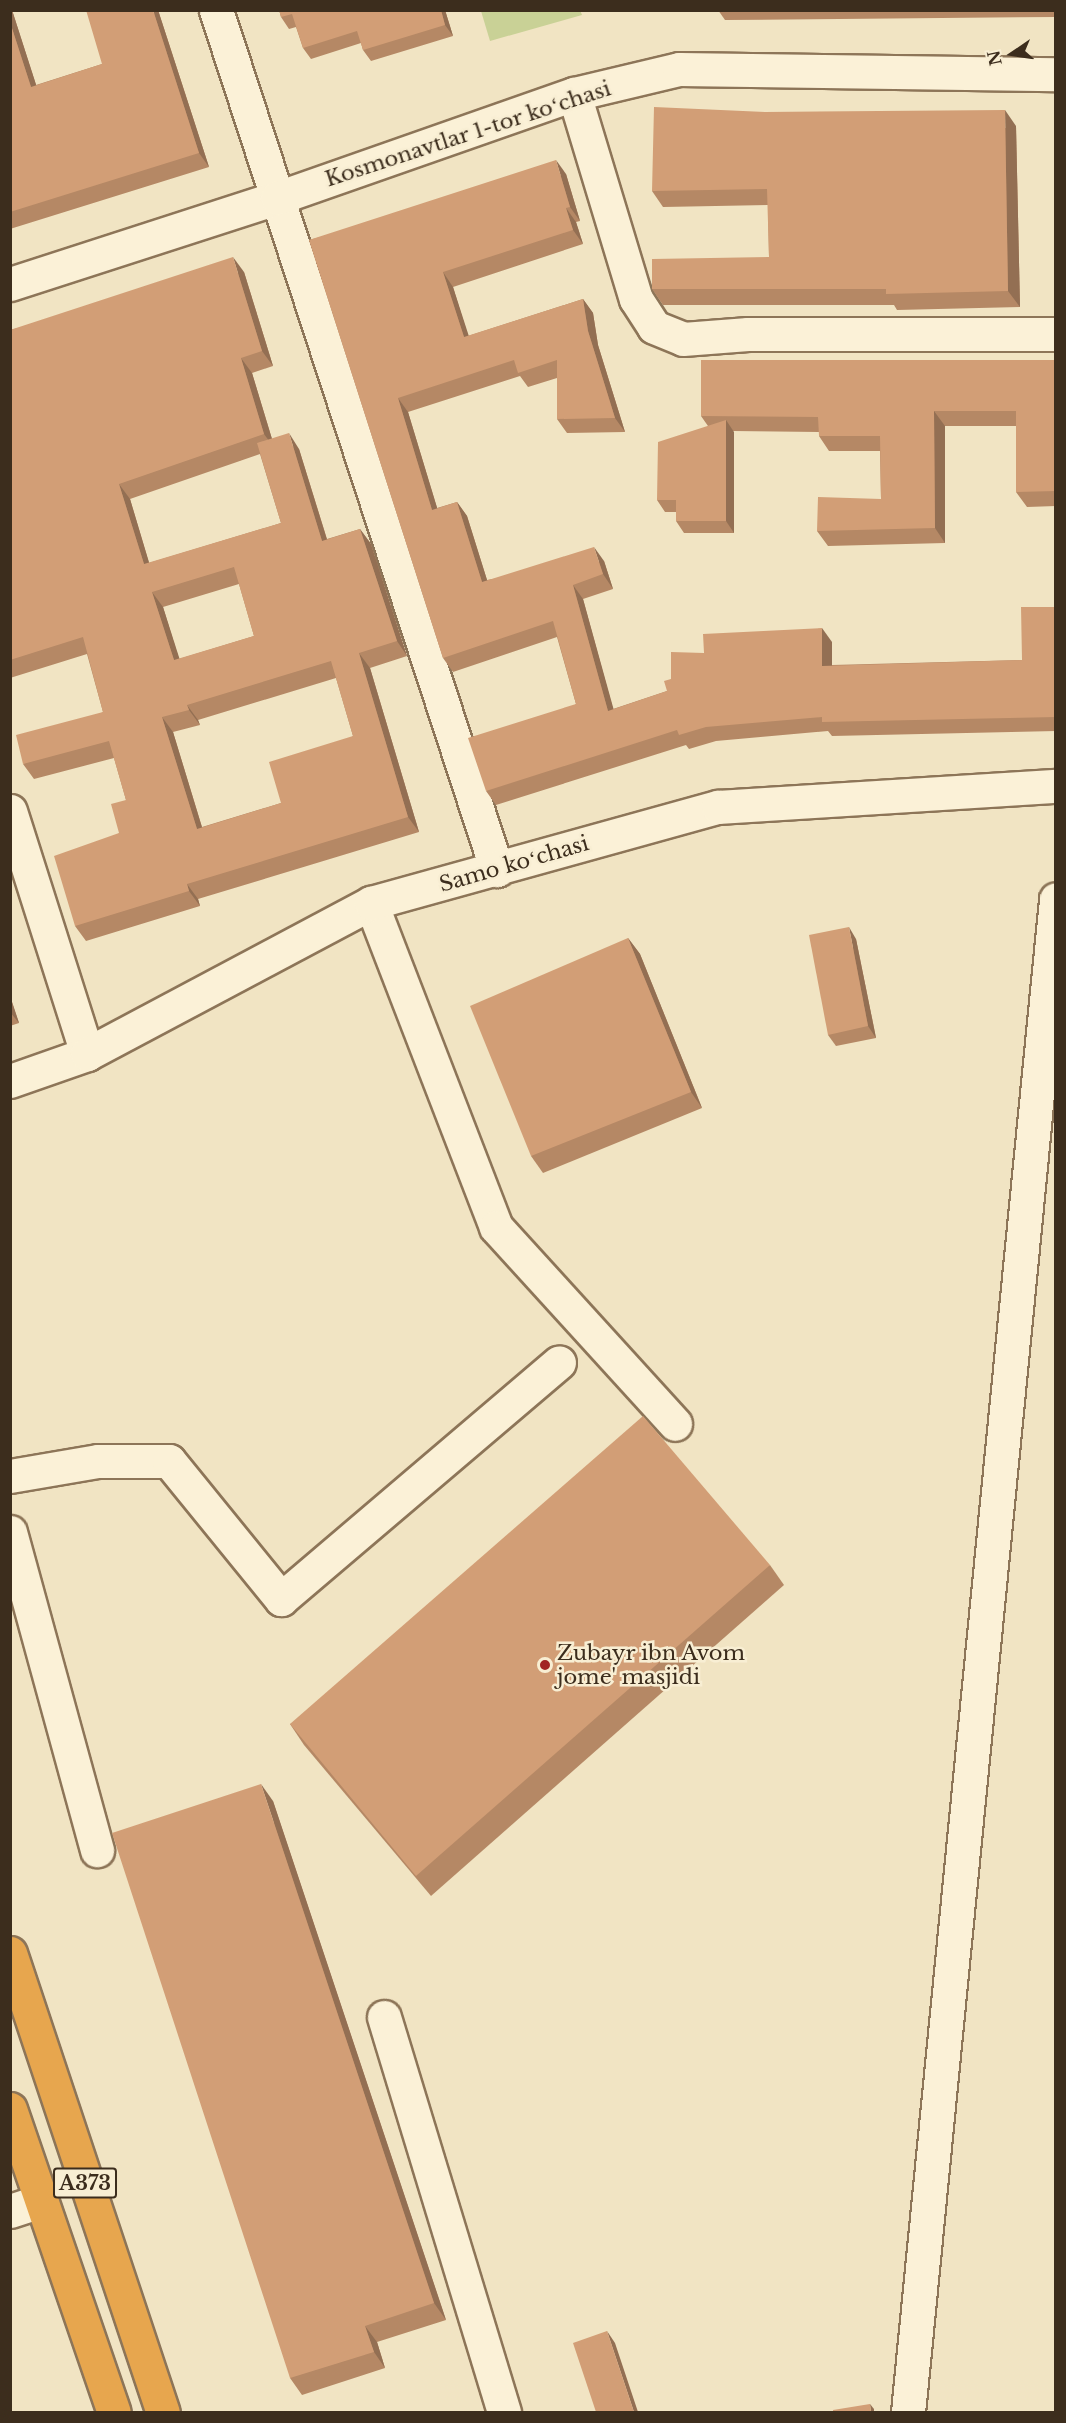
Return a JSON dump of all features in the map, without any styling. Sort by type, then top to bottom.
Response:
[{"type":"highway","name":"A373","points":[[10,1953],[163,2412]]},
{"type":"highway","name":"A373","points":[[10,2109],[114,2412]]},
{"type":"street","points":[[216,10],[497,870]]},
{"type":"street","name":"Kosmonavtlar 1-tor koʻchasi","points":[[10,284],[277,198],[574,94],[679,69],[1056,74]]},
{"type":"street","points":[[574,94],[636,300],[654,327],[683,339],[748,334],[1056,334]]},
{"type":"street","name":"Samo koʻchasi","points":[[10,1082],[87,1054],[371,903],[497,870],[717,807],[1056,786]]},
{"type":"street","points":[[10,811],[87,1054]]},
{"type":"street","points":[[908,2412],[1054,946],[1056,900]]},
{"type":"street","points":[[371,903],[496,1227],[675,1424]]},
{"type":"street","points":[[10,1476],[98,1461],[169,1461],[281,1599],[559,1362]]},
{"type":"street","points":[[10,1532],[97,1850]]},
{"type":"street","points":[[384,2017],[504,2412]]},
{"type":"street","points":[[10,2211],[41,2201]]},
{"type":"green space","points":[[580,10],[582,15],[490,41],[481,11]]},
{"type":"building","points":[[86,10],[153,10],[199,153],[10,212],[10,22],[31,87],[102,64]]},
{"type":"building","points":[[279,10],[441,10],[445,25],[363,50],[357,31],[303,48],[292,14],[281,17]]},
{"type":"building","points":[[654,107],[765,112],[1005,110],[1008,291],[886,294],[886,289],[652,289],[652,259],[769,257],[767,189],[652,191]]},
{"type":"building","points":[[556,160],[570,207],[566,208],[573,230],[443,272],[464,337],[583,299],[588,331],[615,418],[557,419],[557,360],[518,373],[514,360],[398,398],[432,510],[457,502],[482,582],[594,547],[603,574],[573,585],[608,711],[667,691],[664,681],[671,679],[671,652],[704,653],[703,634],[822,628],[822,666],[1022,660],[1021,607],[1056,607],[1056,717],[822,722],[822,717],[706,727],[679,735],[677,730],[486,791],[468,738],[576,704],[553,621],[443,658],[309,240]]},
{"type":"building","points":[[233,257],[262,351],[241,358],[264,434],[119,484],[144,564],[281,523],[257,443],[289,433],[322,541],[360,529],[397,641],[359,653],[408,817],[187,884],[189,891],[75,926],[54,856],[119,833],[111,804],[126,800],[109,741],[23,764],[16,735],[103,712],[83,637],[10,660],[10,330]],"holes":[[[234,567],[254,636],[174,660],[152,592]],[[331,661],[353,736],[269,762],[281,803],[197,829],[162,717],[189,710],[187,705]]]},
{"type":"building","points":[[701,360],[1056,360],[1056,491],[1016,492],[1016,411],[934,411],[935,528],[817,531],[818,497],[881,499],[880,436],[819,436],[818,417],[701,416]]},
{"type":"building","points":[[726,420],[726,521],[676,521],[676,500],[657,500],[658,442]]},
{"type":"building","points":[[849,927],[868,1026],[828,1035],[809,935]]},
{"type":"building","points":[[628,938],[691,1092],[531,1156],[470,1006]]},
{"type":"building","name":"Zubayr ibn Avom jome' masjidi","points":[[643,1416],[770,1565],[416,1876],[290,1724]]},
{"type":"building","points":[[261,1784],[434,2303],[365,2326],[374,2352],[290,2378],[112,1833]]},
{"type":"building","points":[[607,2331],[634,2412],[596,2412],[573,2343]]},
{"type":"building","points":[[870,2404],[871,2412],[833,2412],[833,2410]]},
{"type":"place","name":"Zubayr ibn Avom jome' masjidi","points":[[545,1665]]}]
